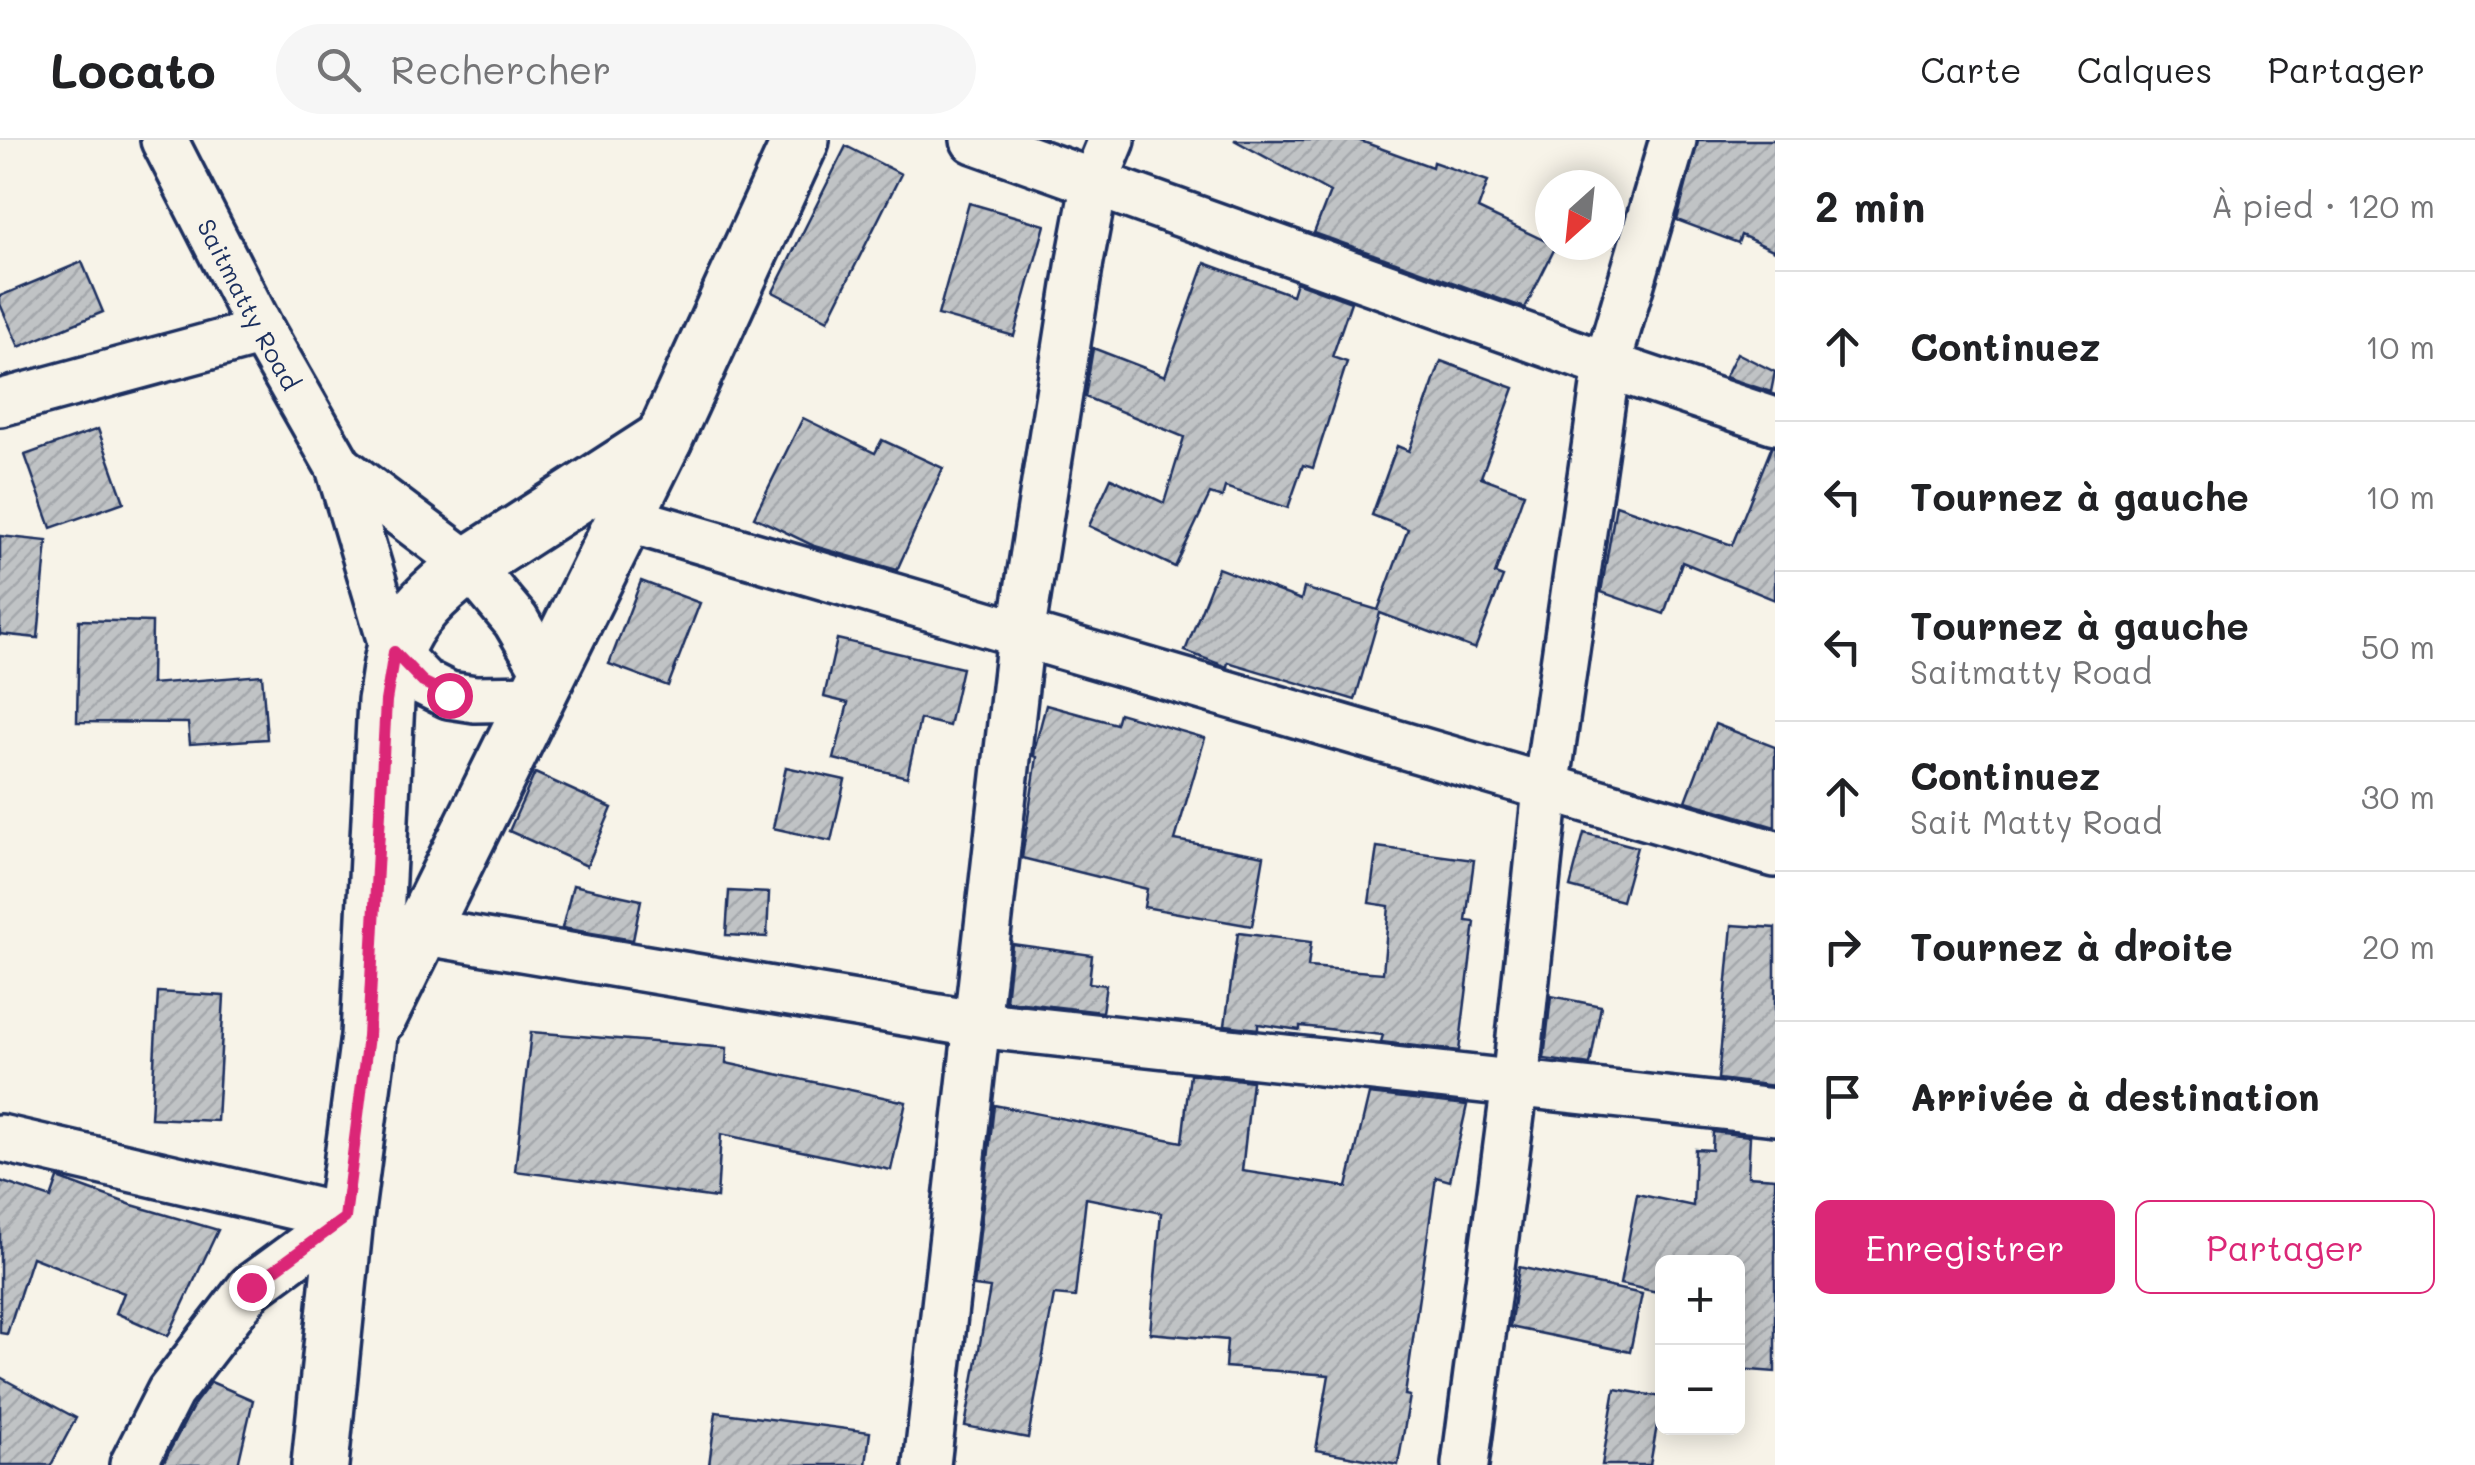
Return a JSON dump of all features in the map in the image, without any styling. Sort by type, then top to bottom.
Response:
[{"type":"street","name":"Saitmatty Road","points":[[164,140],[262,332],[338,466]]},
{"type":"street","points":[[368,1036],[664,438],[801,140]]},
{"type":"street","points":[[974,140],[1606,365],[1775,421]]},
{"type":"street","points":[[927,1465],[1020,636],[1095,181],[1112,140]]},
{"type":"street","points":[[1465,1465],[1515,1084],[1546,789],[1606,365],[1673,140]]},
{"type":"street","points":[[0,404],[262,332]]},
{"type":"street","points":[[390,676],[420,608],[439,588],[664,438]]},
{"type":"street","points":[[338,466],[469,565],[516,622],[541,686]]},
{"type":"street","points":[[320,1465],[368,1036],[390,676],[338,466]]},
{"type":"street","points":[[624,518],[1775,854]]},
{"type":"street","points":[[390,676],[475,699],[541,686]]},
{"type":"street","points":[[420,931],[975,1024],[1775,1112]]},
{"type":"street","points":[[0,1138],[345,1218]]},
{"type":"street","points":[[133,1465],[170,1392],[251,1287],[345,1218]]},
{"type":"building","points":[[1234,140],[1358,140],[1432,167],[1433,162],[1488,181],[1478,209],[1535,236],[1535,260],[1549,260],[1525,308],[1314,233],[1330,192]]},
{"type":"building","points":[[1698,140],[1775,140],[1775,251],[1741,235],[1738,243],[1677,220]]},
{"type":"building","points":[[846,146],[901,174],[828,320],[773,292]]},
{"type":"building","points":[[969,203],[1045,225],[1014,336],[938,315]]},
{"type":"building","points":[[82,262],[103,312],[19,347],[0,296]]},
{"type":"building","points":[[1205,263],[1292,295],[1296,282],[1351,302],[1332,357],[1347,362],[1313,468],[1303,465],[1288,508],[1225,487],[1222,498],[1210,494],[1175,567],[1089,526],[1111,478],[1164,503],[1184,437],[1085,397],[1093,348],[1165,376]]},
{"type":"building","points":[[1737,353],[1775,372],[1771,392],[1725,377]]},
{"type":"building","points":[[1441,361],[1514,388],[1481,477],[1524,493],[1495,574],[1503,577],[1475,649],[1380,613],[1355,700],[1228,662],[1227,667],[1185,651],[1218,568],[1301,600],[1304,588],[1378,610],[1408,529],[1372,515],[1397,446],[1409,451]]},
{"type":"building","points":[[803,418],[875,453],[882,440],[943,468],[897,570],[814,546],[754,517]]},
{"type":"building","points":[[98,429],[124,502],[51,528],[25,455]]},
{"type":"building","points":[[1772,446],[1775,600],[1682,562],[1664,614],[1601,592],[1616,505],[1732,545]]},
{"type":"building","points":[[0,536],[47,541],[38,638],[0,634]]},
{"type":"building","points":[[641,581],[700,603],[668,686],[609,664]]},
{"type":"building","points":[[79,620],[152,622],[151,684],[262,675],[267,739],[190,744],[188,723],[77,722]]},
{"type":"building","points":[[837,639],[962,668],[949,726],[920,719],[907,777],[834,759],[848,703],[824,697]]},
{"type":"building","points":[[1046,705],[1116,724],[1119,713],[1205,738],[1175,840],[1264,856],[1252,926],[1144,907],[1147,889],[1022,858],[1037,757],[1035,747]]},
{"type":"building","points":[[1715,724],[1775,747],[1775,827],[1686,801]]},
{"type":"building","points":[[786,767],[845,780],[831,841],[773,828]]},
{"type":"building","points":[[535,773],[612,808],[587,866],[509,831]]},
{"type":"building","points":[[1584,833],[1637,847],[1622,901],[1570,887]]},
{"type":"building","points":[[1377,847],[1474,860],[1466,921],[1475,922],[1459,1051],[1381,1042],[1383,1035],[1300,1026],[1300,1030],[1258,1024],[1258,1029],[1225,1025],[1238,933],[1311,942],[1308,967],[1383,973],[1389,906],[1369,903]]},
{"type":"building","points":[[573,885],[641,900],[633,940],[562,928]]},
{"type":"building","points":[[729,891],[769,893],[767,937],[726,935]]},
{"type":"building","points":[[1732,925],[1775,928],[1775,1086],[1718,1079]]},
{"type":"building","points":[[1012,944],[1092,955],[1089,983],[1106,985],[1102,1012],[1006,1001]]},
{"type":"building","points":[[158,992],[224,996],[217,1121],[151,1118]]},
{"type":"building","points":[[1551,996],[1601,1006],[1590,1065],[1544,1059]]},
{"type":"building","points":[[531,1032],[727,1048],[726,1063],[906,1102],[891,1170],[721,1134],[717,1198],[515,1171]]},
{"type":"building","points":[[1190,1074],[1252,1081],[1242,1171],[1347,1187],[1369,1094],[1467,1105],[1450,1181],[1436,1177],[1398,1465],[1316,1450],[1329,1375],[1225,1367],[1227,1340],[1150,1333],[1161,1213],[1086,1198],[1075,1297],[1054,1295],[1028,1438],[965,1426],[990,1288],[974,1286],[994,1105],[1182,1142]]},
{"type":"building","points":[[1713,1132],[1750,1136],[1748,1176],[1775,1178],[1775,1372],[1745,1370],[1745,1255],[1655,1255],[1655,1292],[1620,1284],[1637,1194],[1693,1206],[1695,1149],[1712,1150]]},
{"type":"building","points":[[58,1178],[218,1230],[168,1336],[116,1313],[124,1293],[32,1257],[7,1334],[0,1333],[0,1181],[51,1198]]},
{"type":"building","points":[[1519,1267],[1642,1294],[1630,1352],[1510,1327]]},
{"type":"building","points":[[0,1377],[76,1418],[51,1465],[0,1465]]},
{"type":"building","points":[[211,1382],[253,1400],[238,1465],[162,1465],[195,1403]]},
{"type":"building","points":[[1615,1389],[1655,1396],[1655,1435],[1650,1465],[1602,1465]]},
{"type":"building","points":[[716,1412],[870,1432],[866,1465],[709,1465]]},
{"type":"route","points":[[251,1287],[345,1218],[368,1036],[386,701],[394,652],[423,682],[449,695]]}]
